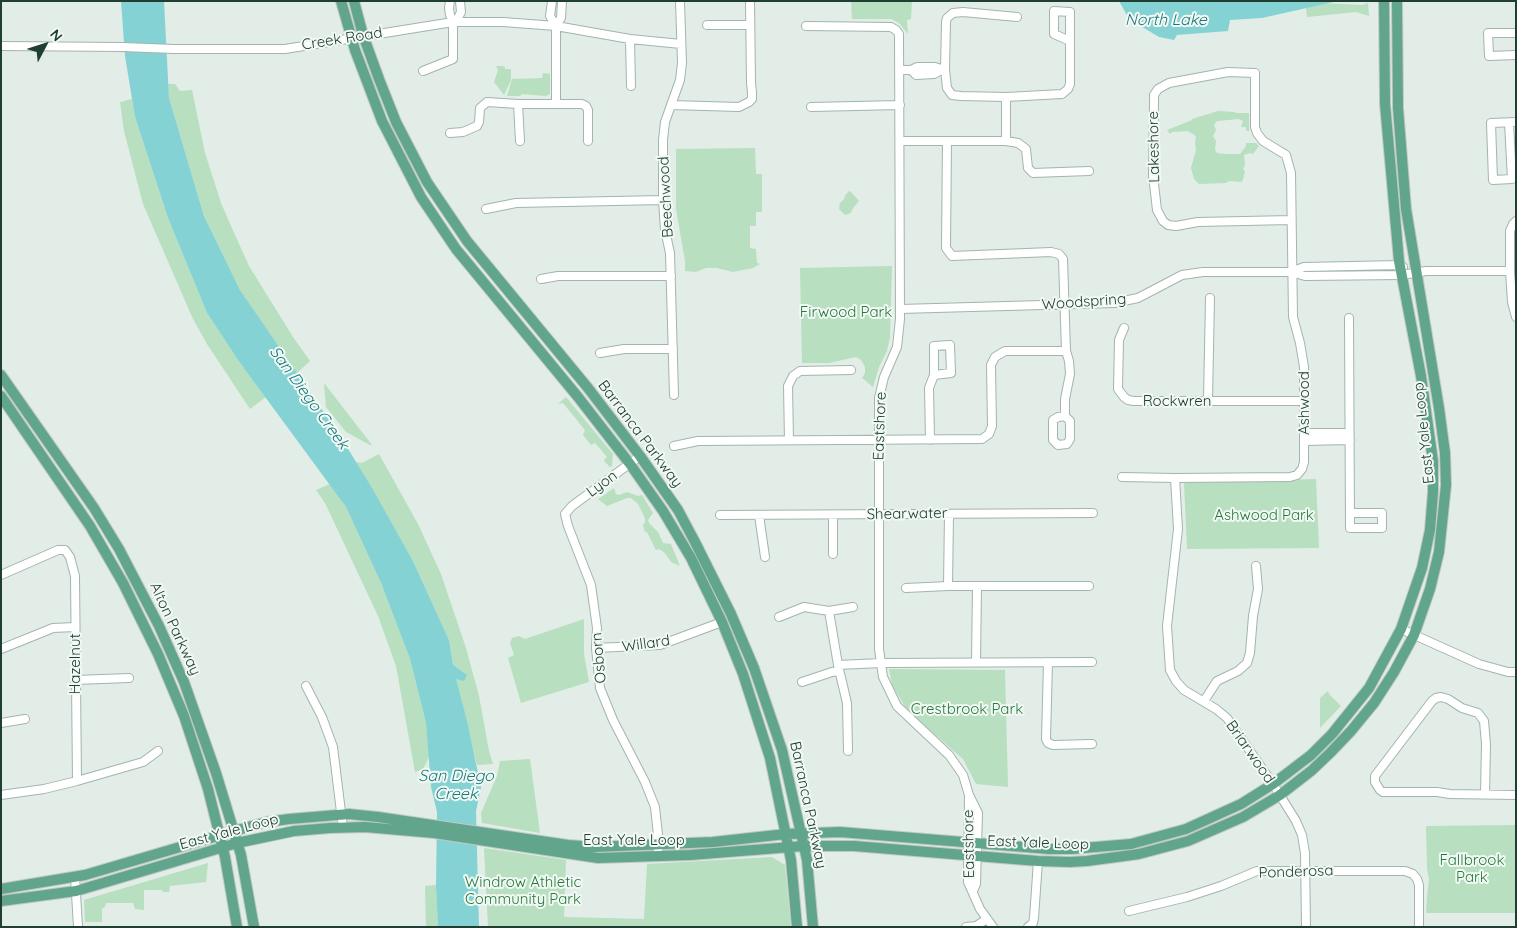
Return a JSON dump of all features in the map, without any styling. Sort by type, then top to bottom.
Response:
[{"type":"main road","name":"Barranca Parkway","points":[[341,1],[351,37],[382,121],[416,190],[456,249],[630,464],[663,511],[691,558],[722,622],[759,720],[774,776],[789,847],[797,927]]},
{"type":"main road","name":"Barranca Parkway","points":[[354,1],[363,35],[396,122],[427,182],[467,241],[588,388],[640,456],[678,510],[695,542],[754,668],[782,750],[807,860],[813,927]]},
{"type":"main road","name":"East Yale Loop","points":[[1,901],[76,891],[237,843],[294,831],[343,828],[433,830],[568,845],[625,847],[713,842],[786,834],[840,832],[1072,850],[1131,844],[1178,831],[1241,804],[1273,784],[1311,755],[1351,712],[1369,688],[1402,629],[1422,568],[1430,530],[1433,461],[1421,376],[1401,270],[1391,182],[1386,104],[1384,1]]},
{"type":"main road","name":"East Yale Loop","points":[[484,837],[598,858],[804,846],[854,846],[1038,861],[1087,861],[1139,854],[1165,848],[1216,830],[1243,817],[1280,795],[1311,771],[1351,731],[1394,672],[1414,635],[1430,589],[1439,552],[1446,484],[1445,453],[1406,209],[1399,117],[1397,1]]},
{"type":"main road","points":[[481,280],[492,272]]},
{"type":"main road","name":"Alton Parkway","points":[[1,375],[94,508],[119,549],[178,667],[195,710],[234,831],[254,927]]},
{"type":"main road","name":"Alton Parkway","points":[[1,396],[90,526],[132,600],[158,654],[184,716],[208,789],[223,848],[238,927]]},
{"type":"main road","name":"East Yale Loop","points":[[1,888],[85,875],[234,831],[267,822],[289,819],[342,815],[378,817],[433,830]]},
{"type":"street","points":[[423,71],[453,59],[453,22],[448,8],[450,1]]},
{"type":"street","points":[[453,22],[461,12],[460,1]]},
{"type":"street","name":"Beechwood","points":[[674,395],[670,253],[665,230],[663,200],[663,140],[665,122],[680,80],[680,1]]},
{"type":"street","points":[[671,105],[739,107],[752,99],[750,1]]},
{"type":"street","points":[[556,26],[561,18],[562,2],[552,2],[550,16],[556,26],[556,103]]},
{"type":"street","points":[[1017,17],[963,12],[953,13],[947,18],[943,70],[947,88],[952,94],[960,96],[1006,97],[1058,96],[1065,93],[1070,84],[1070,41]]},
{"type":"street","name":"Creek Road","points":[[1,46],[285,49],[453,22],[503,22],[556,26],[630,39],[681,44]]},
{"type":"street","points":[[707,25],[750,25]]},
{"type":"street","name":"Eastshore","points":[[806,26],[891,27],[896,30],[900,40],[900,309],[896,347],[881,385],[879,398],[881,663],[883,676],[897,706],[938,743],[963,775],[969,795],[972,843],[968,882],[980,909],[993,927]]},
{"type":"street","points":[[1516,33],[1488,33],[1489,56],[1516,55]]},
{"type":"street","points":[[630,39],[631,86]]},
{"type":"street","points":[[899,70],[911,70],[916,75],[934,74],[943,70]]},
{"type":"street","name":"Lakeshore","points":[[1286,155],[1263,141],[1257,133],[1255,127],[1255,73],[1228,72],[1163,85],[1158,88],[1154,95],[1153,175],[1158,210],[1163,221],[1168,225],[1176,226],[1198,222],[1291,220]]},
{"type":"street","points":[[1006,97],[1006,141]]},
{"type":"street","points":[[450,133],[463,132],[477,126],[480,108],[485,103],[582,104],[588,110],[588,140]]},
{"type":"street","points":[[518,104],[520,141]]},
{"type":"street","points":[[811,107],[900,105]]},
{"type":"street","points":[[1513,122],[1512,179],[1493,180],[1491,123],[1513,122]]},
{"type":"street","points":[[900,141],[1018,142],[1026,148],[1028,168],[1033,173],[1089,171]]},
{"type":"street","points":[[947,141],[946,248],[952,256],[1051,252],[1059,254],[1064,263],[1066,351],[1070,374],[1065,399],[1065,416]]},
{"type":"street","name":"Ashwood","points":[[1122,476],[1175,478],[1290,477],[1298,474],[1302,469],[1304,367],[1293,317],[1291,173],[1286,155]]},
{"type":"street","points":[[486,209],[516,203],[663,200]]},
{"type":"street","points":[[1516,221],[1510,231],[1512,302],[1516,317]]},
{"type":"street","name":"Woodspring","points":[[900,309],[1110,303],[1138,298],[1170,280],[1192,273],[1292,272],[1304,267],[1416,272],[1510,271]]},
{"type":"street","points":[[541,279],[558,276],[671,276]]},
{"type":"street","points":[[1208,400],[1210,298]]},
{"type":"street","points":[[1348,318],[1350,528],[1382,528],[1382,513],[1350,513]]},
{"type":"street","name":"Rockwren","points":[[1124,328],[1119,340],[1117,364],[1118,389],[1124,397],[1134,401],[1304,401]]},
{"type":"street","points":[[600,353],[624,348],[673,349]]},
{"type":"street","points":[[674,446],[698,441],[982,440],[989,434],[992,426],[992,360],[1005,351],[1066,351]]},
{"type":"street","points":[[789,440],[788,386],[793,376],[800,371],[851,370]]},
{"type":"street","points":[[930,440],[929,388],[934,375]]},
{"type":"street","points":[[1304,437],[1350,436]]},
{"type":"street","name":"Lyon","points":[[565,514],[572,506],[640,456]]},
{"type":"street","name":"Briarwood","points":[[1175,478],[1178,529],[1167,626],[1170,670],[1184,690],[1216,708],[1227,718],[1273,784],[1296,822],[1302,835],[1306,871],[1306,927]]},
{"type":"street","name":"Shearwater","points":[[720,515],[1093,512]]},
{"type":"street","name":"Osborn","points":[[565,514],[591,585],[597,628],[596,648],[600,688],[613,720],[645,782],[654,806],[658,856]]},
{"type":"street","points":[[948,586],[949,514]]},
{"type":"street","points":[[759,515],[765,557]]},
{"type":"street","points":[[833,515],[833,554]]},
{"type":"street","name":"Hazelnut","points":[[1,575],[58,550],[65,550],[70,557],[75,576],[77,781]]},
{"type":"street","points":[[1204,701],[1217,681],[1238,671],[1247,663],[1258,589],[1256,566]]},
{"type":"street","points":[[906,588],[948,586],[1089,586]]},
{"type":"street","points":[[976,662],[977,587]]},
{"type":"street","points":[[779,617],[804,607],[829,611],[853,607]]},
{"type":"street","points":[[829,611],[838,668],[847,703],[848,751]]},
{"type":"street","name":"Willard","points":[[596,648],[660,645],[722,622]]},
{"type":"street","points":[[1,649],[53,628],[75,627]]},
{"type":"street","points":[[1402,629],[1479,664],[1508,672],[1516,672]]},
{"type":"street","points":[[1048,662],[1046,739],[1048,743],[1054,745],[1092,744]]},
{"type":"street","points":[[802,682],[832,672],[838,668],[881,663],[1092,662]]},
{"type":"street","points":[[75,680],[129,678]]},
{"type":"street","points":[[306,686],[322,717],[333,747],[343,828]]},
{"type":"street","points":[[1486,794],[1486,744],[1482,717],[1478,713],[1462,708],[1441,697],[1436,698],[1432,702],[1375,776],[1375,782],[1383,792],[1516,795]]},
{"type":"street","points":[[1,723],[25,719]]},
{"type":"street","points":[[1,796],[77,781],[143,762],[158,752]]},
{"type":"street","points":[[1028,927],[1033,923],[1034,918],[1038,861]]},
{"type":"street","name":"Ponderosa","points":[[1129,911],[1187,897],[1221,886],[1257,871],[1405,871],[1413,874],[1418,879],[1419,927]]},
{"type":"street","points":[[75,877],[78,927]]},
{"type":"street","points":[[966,927],[976,926],[987,919]]},
{"type":"green space","points":[[851,1],[912,1],[911,19],[907,20],[908,34],[899,23],[891,19],[852,19]]},
{"type":"green space","points":[[1321,3],[1362,5],[1368,3],[1369,16],[1356,12],[1307,17],[1306,8]]},
{"type":"green space","points":[[496,66],[511,69],[511,80],[504,95],[494,82],[498,70]]},
{"type":"green space","points":[[543,73],[550,74],[550,94],[546,96],[522,94],[520,96],[507,96],[512,79],[542,78]]},
{"type":"green space","points":[[168,84],[175,84],[180,91],[192,90],[205,153],[221,203],[249,266],[310,361],[296,374],[240,290],[204,216],[169,98]]},
{"type":"green space","points":[[132,99],[135,117],[168,218],[207,313],[238,360],[266,397],[250,409],[207,344],[193,319],[143,204],[124,131],[120,102]]},
{"type":"green space","points":[[1218,111],[1249,113],[1249,131],[1246,131],[1246,127],[1241,127],[1243,121],[1239,119],[1217,121],[1214,125],[1216,130],[1213,136],[1216,141],[1215,150],[1217,153],[1240,154],[1246,143],[1256,143],[1259,146],[1253,154],[1244,155],[1245,165],[1243,169],[1245,171],[1241,182],[1230,181],[1225,183],[1199,184],[1194,179],[1191,168],[1196,150],[1196,136],[1188,131],[1172,132],[1170,134],[1167,130],[1192,119]]},
{"type":"green space","points":[[755,148],[756,174],[762,174],[762,212],[756,212],[756,226],[750,226],[750,248],[756,249],[757,263],[760,264],[753,268],[733,272],[717,268],[706,268],[696,272],[685,271],[676,209],[676,149]]},
{"type":"green space","points":[[849,191],[859,201],[851,213],[845,215],[839,209],[840,203]]},
{"type":"green space","name":"Firwood Park","points":[[892,266],[890,337],[887,351],[879,367],[873,387],[862,378],[865,373],[865,367],[861,360],[856,357],[829,363],[802,363],[800,268]]},
{"type":"green space","points":[[324,383],[372,445],[346,432],[326,407]]},
{"type":"green space","points":[[566,397],[613,454],[612,466],[610,467],[605,462],[604,460],[607,457],[595,443],[591,445],[583,435],[585,430],[563,403],[558,404]]},
{"type":"green space","points":[[379,454],[418,524],[441,574],[466,648],[479,696],[493,764],[477,765],[455,678],[449,640],[413,561],[356,462],[362,463]]},
{"type":"green space","name":"Ashwood Park","points":[[1316,479],[1319,548],[1187,549],[1184,483]]},
{"type":"green space","points":[[330,484],[346,507],[381,583],[410,659],[426,723],[429,757],[423,769],[415,772],[396,666],[378,616],[325,503],[316,490]]},
{"type":"green space","points":[[614,488],[616,494],[619,495],[627,492],[638,496],[642,495],[653,513],[648,520],[649,523],[658,532],[663,543],[671,544],[680,566],[671,562],[665,553],[659,549],[656,550],[647,532],[645,532],[643,525],[645,518],[638,504],[631,498],[607,506],[598,499]]},
{"type":"green space","points":[[584,619],[584,654],[589,682],[521,703],[508,658],[514,655],[510,643],[512,638],[519,636],[525,639]]},
{"type":"green space","name":"Crestbrook Park","points":[[889,669],[1005,670],[1008,787],[976,784],[963,759],[907,710],[892,685]]},
{"type":"green space","points":[[1328,691],[1341,706],[1320,728],[1320,698]]},
{"type":"green space","points":[[530,759],[540,833],[482,823],[481,813],[497,776],[500,761]]},
{"type":"green space","name":"Fallbrook Park","points":[[1516,825],[1516,913],[1426,913],[1429,879],[1426,826]]},
{"type":"green space","name":"Windrow Athletic Community Park","points":[[484,848],[566,860],[564,917],[644,919],[647,864],[772,857],[785,865],[791,927],[488,927]]},
{"type":"green space","points":[[208,863],[206,882],[170,886],[169,892],[144,890],[144,910],[135,909],[133,903],[106,903],[102,909],[102,922],[85,922],[84,900]]},
{"type":"green space","points":[[436,885],[438,927],[426,927],[425,886]]},
{"type":"water","name":"San Diego Creek","points":[[121,1],[164,1],[169,98],[204,216],[240,290],[342,439],[372,488],[413,561],[449,640],[453,665],[467,675],[464,681],[456,679],[481,787],[476,811],[479,927],[438,927],[436,887],[437,812],[431,787],[426,723],[410,659],[381,583],[346,507],[238,360],[207,313],[168,218],[135,117],[125,56]]},
{"type":"water","name":"North Lake","points":[[1119,1],[1338,1],[1262,18],[1230,20],[1228,31],[1177,35],[1174,40],[1159,37],[1129,19]]}]
